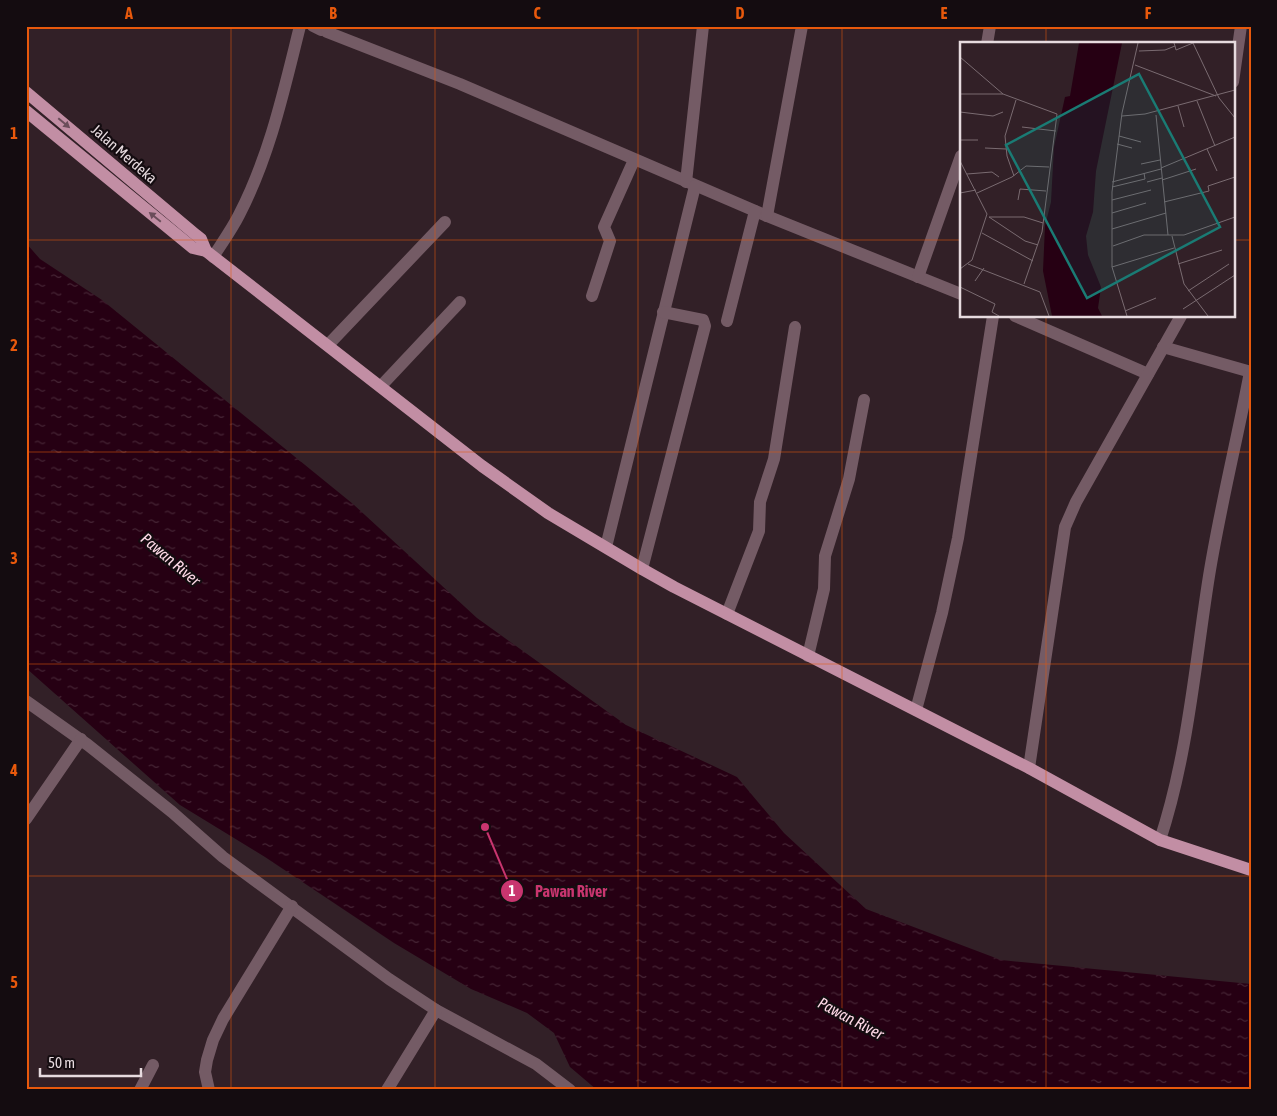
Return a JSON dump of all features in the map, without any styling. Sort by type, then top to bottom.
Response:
[{"type":"main road","name":"Jalan Merdeka","points":[[26,92],[129,188]]},
{"type":"main road","name":"Jalan Merdeka","points":[[26,111],[129,188],[210,254]]},
{"type":"main road","points":[[210,254],[482,466],[548,513],[642,569],[808,656],[1030,768],[1160,840],[1251,870]]},
{"type":"street","points":[[210,254],[238,216],[264,159],[282,102],[300,26]]},
{"type":"street","points":[[606,547],[663,312],[690,184],[703,26]]},
{"type":"street","points":[[727,321],[761,214],[802,26]]},
{"type":"street","points":[[987,42],[990,26]]},
{"type":"street","points":[[1234,75],[1241,26]]},
{"type":"street","points":[[321,29],[460,84],[761,214],[960,294]]},
{"type":"street","points":[[918,278],[960,159]]},
{"type":"street","points":[[592,296],[610,242],[604,227],[634,160]]},
{"type":"street","points":[[328,345],[445,222]]},
{"type":"street","points":[[381,386],[460,302]]},
{"type":"street","points":[[642,569],[705,326],[703,320],[663,312]]},
{"type":"street","points":[[916,710],[958,538],[993,318]]},
{"type":"street","points":[[1020,318],[1148,374]]},
{"type":"street","points":[[1030,768],[1065,527],[1076,502],[1180,318]]},
{"type":"street","points":[[727,614],[759,531],[760,502],[774,459],[796,327]]},
{"type":"street","points":[[1160,840],[1170,809],[1181,759],[1210,572],[1251,372],[1163,347]]},
{"type":"street","points":[[808,656],[824,589],[825,556],[849,479],[864,400]]},
{"type":"street","points":[[26,701],[80,740],[172,812],[223,857],[389,979],[436,1010],[536,1064],[570,1090]]},
{"type":"street","points":[[26,819],[80,740]]},
{"type":"street","points":[[209,1090],[205,1072],[206,1060],[213,1040],[223,1019],[292,906]]},
{"type":"street","points":[[387,1090],[436,1010]]},
{"type":"street","points":[[140,1090],[153,1065]]},
{"type":"water","points":[[26,243],[40,259],[102,300],[353,504],[477,618],[626,725],[737,777],[784,833],[866,909],[1001,960],[1251,984],[1251,1090],[597,1090],[570,1067],[554,1033],[527,1013],[471,989],[394,943],[265,857],[180,805],[26,668]]},
{"type":"place","name":"Pawan River","points":[[485,827]]}]
